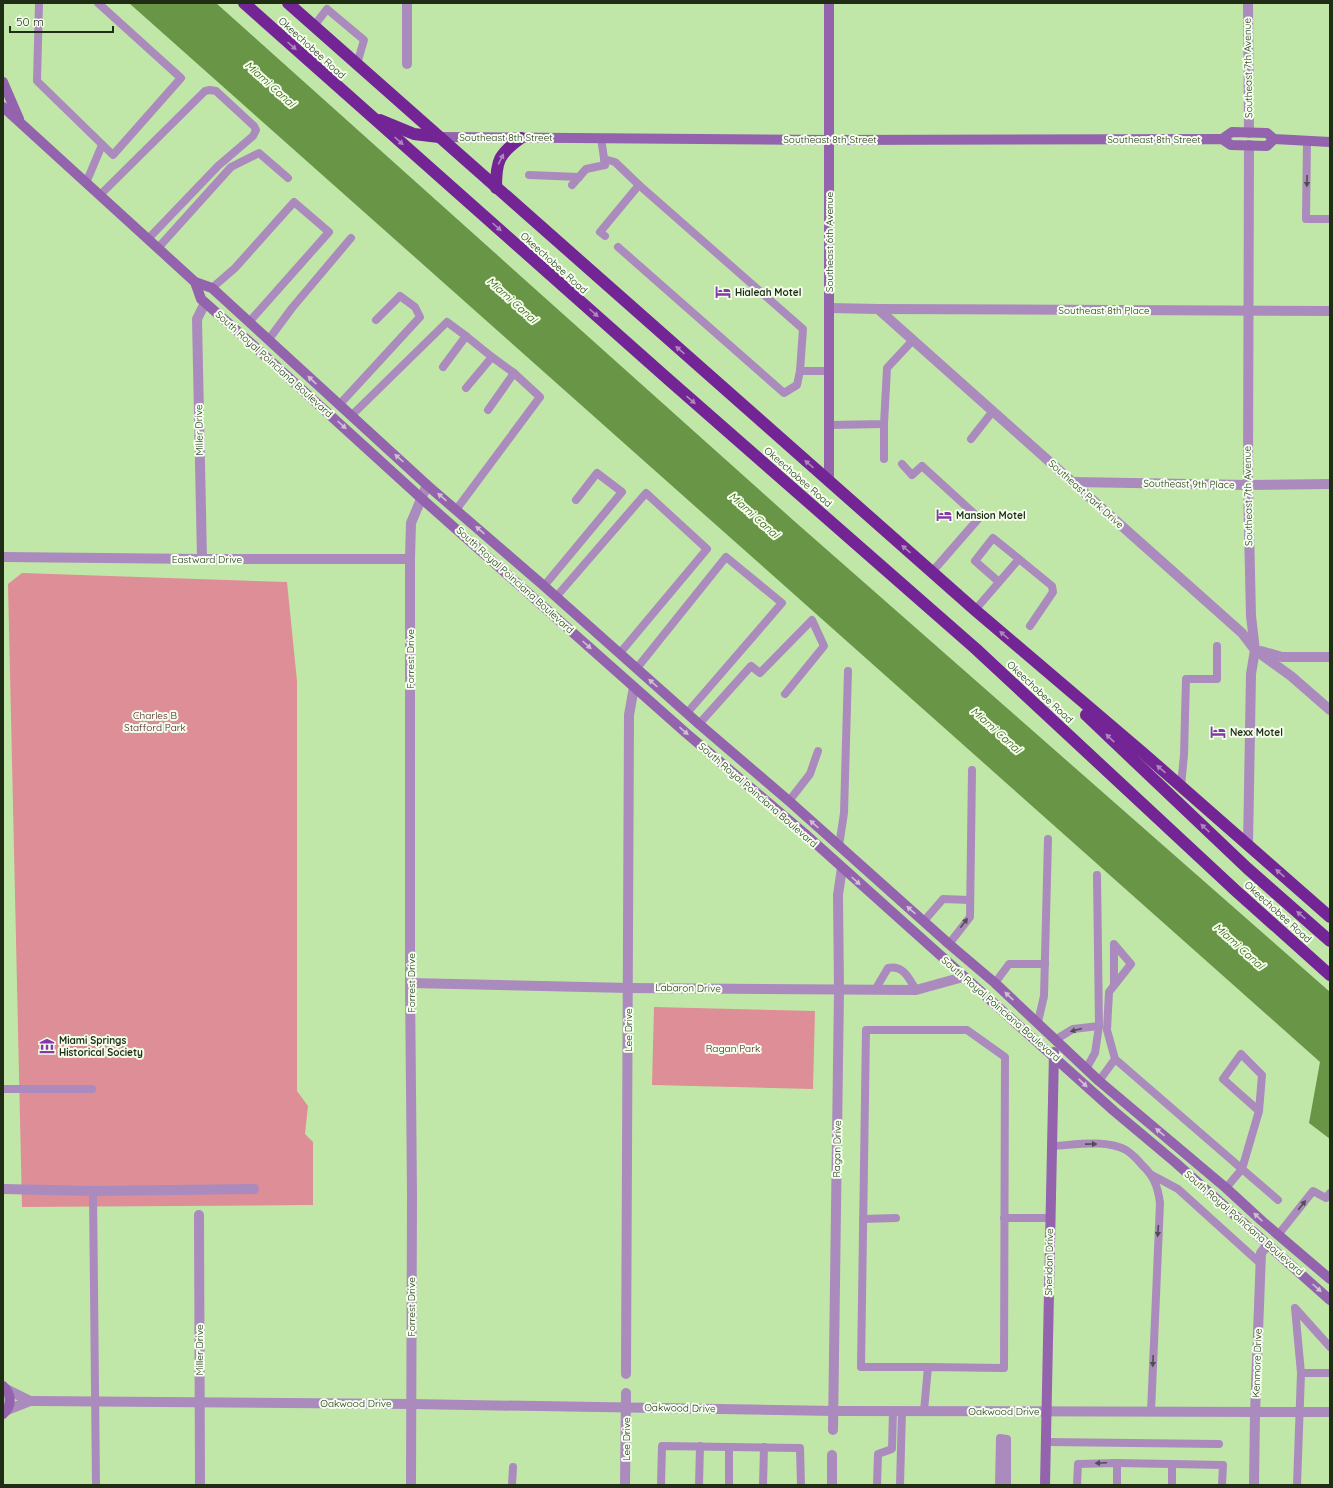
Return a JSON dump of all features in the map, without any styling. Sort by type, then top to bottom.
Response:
[{"type":"highway","name":"Okeechobee Road","points":[[244,3],[669,380],[976,649],[1235,890],[1330,975]]},
{"type":"highway","name":"Okeechobee Road","points":[[288,3],[1033,661],[1181,786],[1330,917]]},
{"type":"highway","points":[[370,115],[414,134],[439,137]]},
{"type":"highway","points":[[496,188],[496,171],[499,159],[508,148],[521,138]]},
{"type":"highway","points":[[1033,661],[1108,737],[1247,868],[1330,941]]},
{"type":"street","points":[[407,3],[407,64]]},
{"type":"street","name":"Southeast 6th Avenue","points":[[829,482],[830,3]]},
{"type":"street","name":"Southeast 7th Avenue","points":[[1248,3],[1249,132]]},
{"type":"street","points":[[3,82],[22,124]]},
{"type":"street","name":"South Royal Poinciana Boulevard","points":[[3,107],[195,282],[212,288],[250,321],[427,485],[544,586],[687,713],[789,800],[949,944],[995,983],[1099,1081],[1330,1278]]},
{"type":"street","name":"Southeast 8th Street","points":[[1222,139],[1232,132],[1249,132],[1267,133],[1274,139],[1307,142],[1330,142]]},
{"type":"street","name":"Southeast 8th Street","points":[[439,137],[829,140],[1222,139],[1231,145],[1267,146],[1274,139]]},
{"type":"street","name":"Southeast 7th Avenue","points":[[1248,846],[1251,674],[1255,650],[1251,616],[1248,485],[1249,145]]},
{"type":"street","name":"South Royal Poinciana Boulevard","points":[[195,282],[200,299],[254,346],[421,498],[686,733],[804,833],[1114,1111],[1268,1244],[1330,1300]]},
{"type":"street","name":"Miller Drive","points":[[202,559],[197,319],[205,303]]},
{"type":"street","points":[[830,308],[878,309]]},
{"type":"street","name":"Southeast 8th Place","points":[[878,309],[1330,311]]},
{"type":"street","name":"Southeast Park Drive","points":[[878,309],[1242,633],[1255,650],[1291,676],[1330,710]]},
{"type":"street","name":"Southeast 9th Place","points":[[1073,482],[1248,485],[1330,484]]},
{"type":"street","name":"Forrest Drive","points":[[411,1485],[412,1187],[410,983],[410,559],[411,523],[427,485]]},
{"type":"street","name":"Eastward Drive","points":[[3,557],[410,559]]},
{"type":"street","points":[[1255,650],[1282,656],[1330,657]]},
{"type":"street","name":"Lee Drive","points":[[626,1374],[629,988],[629,715],[634,687]]},
{"type":"street","name":"Ragan Drive","points":[[833,1430],[839,990],[838,895],[842,868]]},
{"type":"street","name":"Labaron Drive","points":[[410,983],[629,988],[916,990],[963,976]]},
{"type":"street","name":"Sheridan Drive","points":[[1045,1485],[1054,1040]]},
{"type":"street","points":[[3,1189],[93,1191],[254,1189]]},
{"type":"street","name":"Miller Drive","points":[[199,1215],[200,1485]]},
{"type":"street","name":"Kenmore Drive","points":[[1254,1485],[1261,1253],[1268,1244]]},
{"type":"street","points":[[5,1388],[10,1400],[5,1412]]},
{"type":"street","name":"Oakwood Drive","points":[[5,1388],[30,1401]]},
{"type":"street","name":"Lee Drive","points":[[626,1393],[626,1485]]},
{"type":"street","name":"Oakwood Drive","points":[[5,1412],[30,1401],[411,1404],[897,1411],[1330,1412]]},
{"type":"street","points":[[832,1455],[832,1485]]},
{"type":"lane","points":[[39,3],[37,81],[113,155],[181,78],[98,3]]},
{"type":"lane","points":[[314,26],[326,9],[364,40],[357,64]]},
{"type":"lane","points":[[100,195],[205,91],[216,91],[254,126],[256,130],[253,136],[218,166],[148,239]]},
{"type":"lane","points":[[572,185],[586,169],[605,165],[601,138]]},
{"type":"lane","points":[[1307,142],[1306,219],[1330,219]]},
{"type":"lane","points":[[86,183],[102,145]]},
{"type":"lane","points":[[158,248],[231,167],[259,153],[288,178]]},
{"type":"lane","points":[[604,159],[615,162],[638,185],[803,329],[800,371],[796,385],[784,393],[618,248]]},
{"type":"lane","points":[[529,175],[579,177]]},
{"type":"lane","points":[[605,236],[600,232],[638,185]]},
{"type":"lane","points":[[212,288],[234,268],[294,202],[329,232],[250,321]]},
{"type":"lane","points":[[269,340],[292,308],[352,238]]},
{"type":"lane","points":[[339,405],[420,317],[415,306],[400,296],[376,320]]},
{"type":"lane","points":[[352,416],[447,322],[514,373],[540,398],[456,510]]},
{"type":"lane","points":[[443,367],[466,336]]},
{"type":"lane","points":[[884,459],[887,368],[912,340]]},
{"type":"lane","points":[[466,388],[492,357]]},
{"type":"lane","points":[[800,371],[830,371]]},
{"type":"lane","points":[[488,410],[514,373]]},
{"type":"lane","points":[[971,439],[993,411]]},
{"type":"lane","points":[[830,424],[884,424]]},
{"type":"lane","points":[[902,464],[912,475],[922,466],[979,518],[932,572]]},
{"type":"lane","points":[[544,586],[622,492],[597,473],[576,500]]},
{"type":"lane","points":[[556,597],[646,494],[707,548],[620,653]]},
{"type":"lane","points":[[999,582],[976,561],[993,538],[1052,586],[1053,592],[1030,626]]},
{"type":"lane","points":[[637,668],[726,557],[782,603],[687,713]]},
{"type":"lane","points":[[975,610],[1019,559]]},
{"type":"lane","points":[[700,724],[751,666],[760,673],[812,620],[824,646],[785,694]]},
{"type":"lane","points":[[1181,786],[1184,754],[1186,680],[1217,679],[1217,646]]},
{"type":"lane","points":[[839,846],[844,813],[848,671]]},
{"type":"lane","points":[[789,800],[810,774],[818,751]]},
{"type":"lane","points":[[949,944],[970,916],[972,770]]},
{"type":"lane","points":[[1038,1022],[1044,996],[1048,839]]},
{"type":"lane","points":[[1086,1068],[1095,1053],[1099,1026],[1097,875]]},
{"type":"lane","points":[[924,921],[943,899],[970,900]]},
{"type":"lane","points":[[995,983],[1010,964],[1045,964]]},
{"type":"lane","points":[[875,990],[888,968],[895,967],[901,969],[907,975],[916,990]]},
{"type":"lane","points":[[1114,986],[1110,992],[1107,1030],[1115,1059],[1278,1200]]},
{"type":"lane","points":[[1054,1040],[1073,1029],[1099,1026]]},
{"type":"lane","points":[[866,1030],[967,1030],[1005,1056],[1004,1218],[1004,1368],[861,1367],[866,1030]]},
{"type":"lane","points":[[1226,1188],[1242,1169],[1259,1111],[1262,1075],[1241,1054],[1222,1079],[1259,1111]]},
{"type":"lane","points":[[1099,1081],[1115,1059]]},
{"type":"lane","points":[[3,1089],[92,1089]]},
{"type":"lane","points":[[1052,1146],[1089,1144],[1114,1146],[1127,1151],[1152,1174],[1178,1189],[1261,1264]]},
{"type":"lane","points":[[1151,1412],[1160,1203],[1159,1189],[1152,1174]]},
{"type":"lane","points":[[93,1191],[96,1485]]},
{"type":"lane","points":[[1278,1235],[1313,1191],[1326,1198],[1330,1193]]},
{"type":"lane","points":[[863,1219],[896,1218]]},
{"type":"lane","points":[[1004,1218],[1050,1218]]},
{"type":"lane","points":[[1297,1485],[1301,1374],[1295,1308],[1330,1347]]},
{"type":"lane","points":[[924,1411],[928,1367]]},
{"type":"lane","points":[[1301,1374],[1330,1373]]},
{"type":"lane","points":[[877,1485],[878,1454],[892,1448],[897,1411]]},
{"type":"lane","points":[[897,1411],[900,1485]]},
{"type":"lane","points":[[999,1485],[1000,1438],[1007,1439],[1007,1485]]},
{"type":"lane","points":[[1046,1442],[1219,1444]]},
{"type":"lane","points":[[661,1485],[662,1446],[800,1448],[801,1485]]},
{"type":"lane","points":[[698,1485],[700,1446]]},
{"type":"lane","points":[[729,1447],[729,1485]]},
{"type":"lane","points":[[763,1485],[764,1447]]},
{"type":"lane","points":[[1117,1463],[1117,1485]]},
{"type":"lane","points":[[1077,1485],[1078,1464],[1117,1463],[1223,1465],[1222,1485]]},
{"type":"lane","points":[[1172,1464],[1172,1485]]},
{"type":"lane","points":[[512,1485],[513,1467]]},
{"type":"green space","name":"Charles B Stafford Park","points":[[22,573],[287,582],[297,681],[297,1091],[308,1106],[305,1134],[313,1142],[313,1205],[22,1207],[8,584]]},
{"type":"green space","name":"Ragan Park","points":[[654,1007],[815,1011],[813,1089],[652,1085]]},
{"type":"water","name":"Miami Canal","points":[[129,3],[216,3],[793,520],[1330,992],[1330,1139],[1309,1123],[1320,1062]]},
{"type":"place","name":"Hialeah Motel","points":[[723,292]]},
{"type":"place","name":"Mansion Motel","points":[[944,515]]},
{"type":"place","name":"Nexx Motel","points":[[1218,732]]},
{"type":"place","name":"Miami Springs Historical Society","points":[[47,1046]]}]
